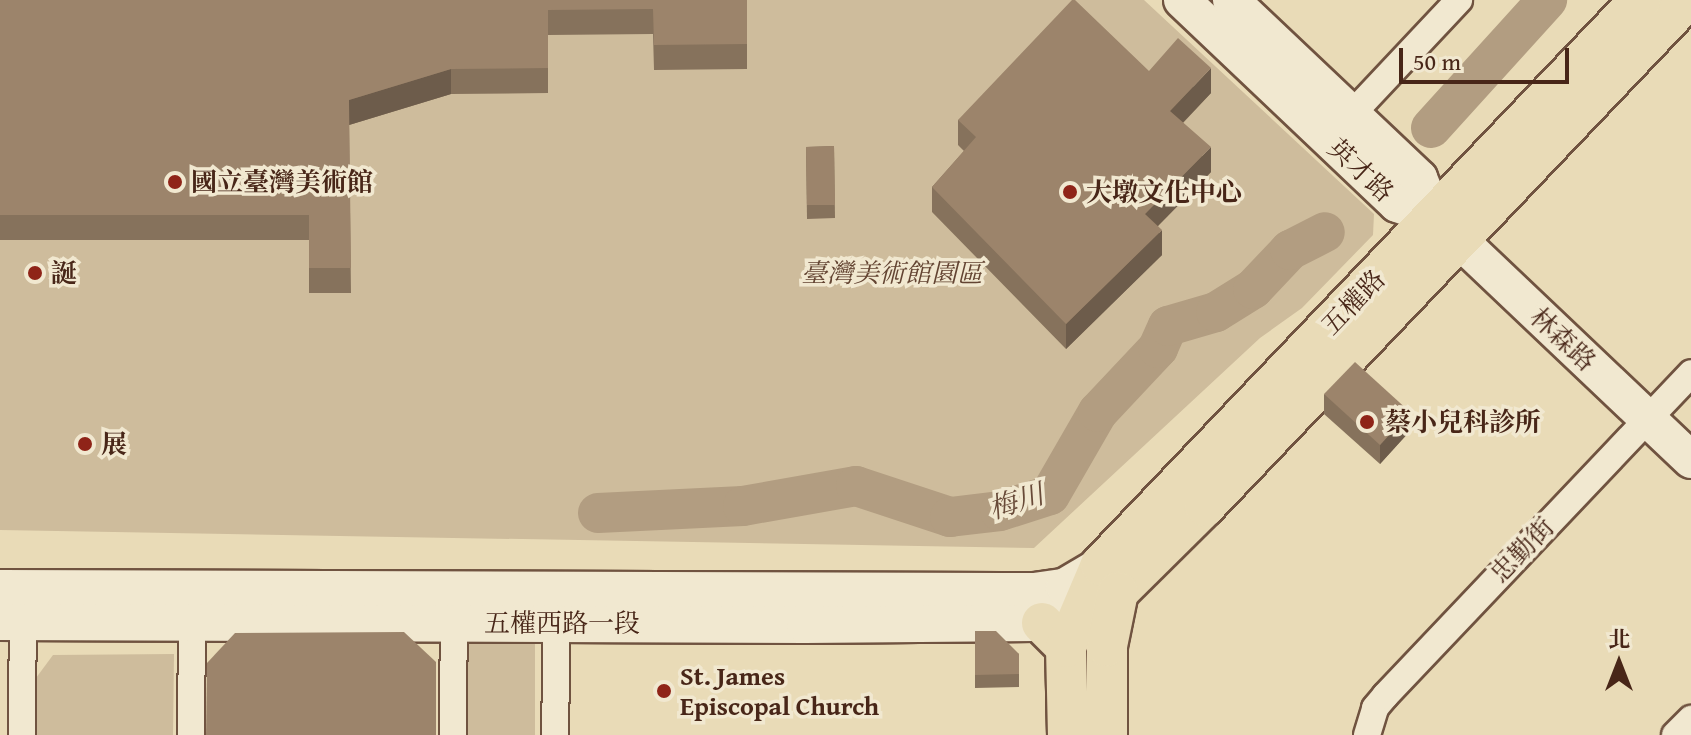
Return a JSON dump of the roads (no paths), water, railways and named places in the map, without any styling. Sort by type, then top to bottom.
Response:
[{"type":"main road","name":"英才路","points":[[1182,0],[1397,204],[1447,228]]},
{"type":"main road","name":"英才路","points":[[1231,0],[1419,178],[1447,228]]},
{"type":"main road","name":"五權路","points":[[1447,228],[1640,0]]},
{"type":"main road","name":"五權路","points":[[1060,619],[1110,579],[1447,228],[1687,0]]},
{"type":"main road","name":"林森路","points":[[1447,228],[1691,460]]},
{"type":"main road","points":[[1107,735],[1110,579]]},
{"type":"main road","name":"五權西路一段","points":[[12,605],[557,607],[1060,619]]},
{"type":"main road","name":"五權西路一段","points":[[12,605],[192,622],[454,607]]},
{"type":"main road","points":[[1060,619],[1107,646]]},
{"type":"main road","points":[[1060,619],[1068,735]]},
{"type":"street","points":[[1351,115],[1459,0]]},
{"type":"street","name":"忠勤街","points":[[1367,735],[1375,708],[1385,696],[1691,373]]},
{"type":"street","points":[[12,605],[22,735]]},
{"type":"street","points":[[453,735],[454,607]]},
{"type":"street","points":[[555,735],[557,607]]},
{"type":"street","points":[[191,735],[192,622]]},
{"type":"street","points":[[1675,735],[1691,719]]},
{"type":"waterway","name":"梅川","points":[[1431,128],[1547,0]]},
{"type":"waterway","name":"梅川","points":[[598,513],[743,506],[856,486],[950,517],[1000,511],[1050,495],[1098,412],[1158,348],[1168,326],[1216,312],[1253,289],[1290,250],[1325,232]]},
{"type":"place","name":"國立臺灣美術館","points":[[175,182]]},
{"type":"place","name":"大墩文化中心","points":[[1070,192]]},
{"type":"place","name":"誕","points":[[35,273]]},
{"type":"place","name":"蔡小兒科診所","points":[[1367,422]]},
{"type":"place","name":"展","points":[[85,444]]},
{"type":"place","name":"St. James Episcopal Church","points":[[664,691]]},
{"type":"park label","name":"臺灣美術館園區","points":[[892,273]]}]
